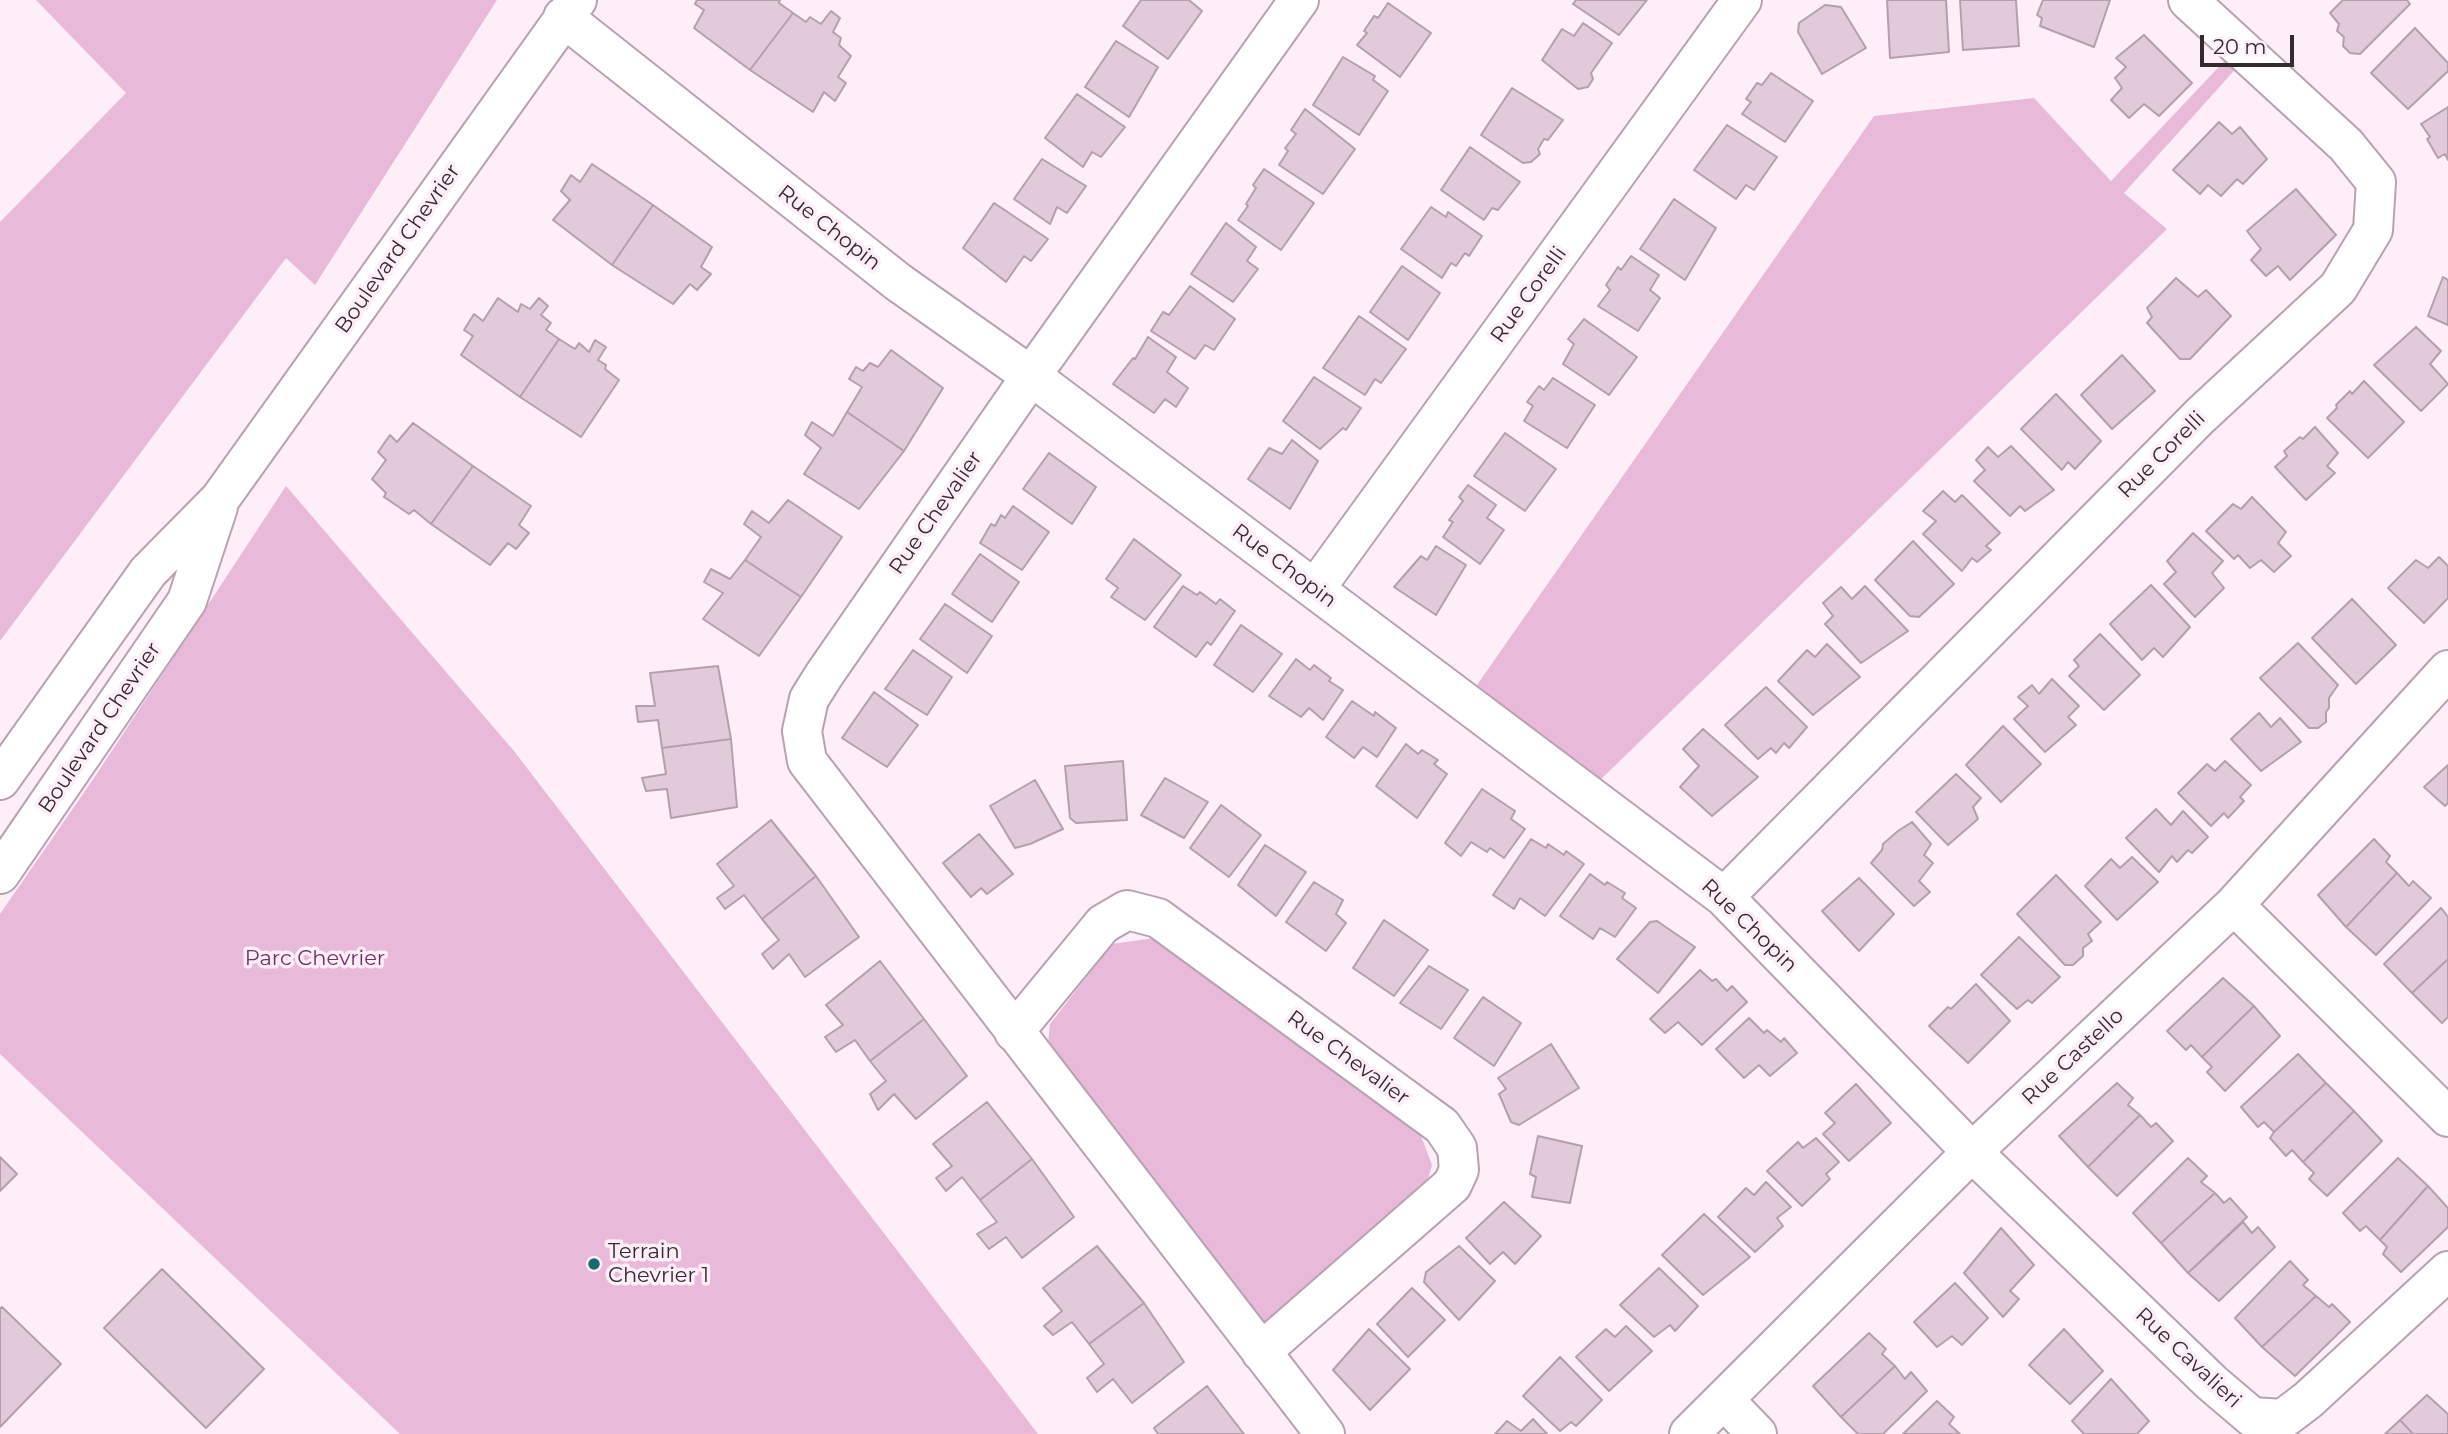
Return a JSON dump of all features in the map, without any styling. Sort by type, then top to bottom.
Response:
[{"type":"street","name":"Rue Chevalier","points":[[1299,0],[1031,376],[824,675],[809,699],[802,731],[807,761],[1325,1434]]},
{"type":"street","name":"Rue Corelli","points":[[1315,589],[1742,0]]},
{"type":"street","name":"Rue Corelli","points":[[1724,897],[2200,416],[2338,288],[2373,230],[2376,182],[2346,145],[2188,0]]},
{"type":"street","name":"Rue Chopin","points":[[570,9],[898,282],[1031,376],[1724,897],[1972,1152]]},
{"type":"street","name":"Boulevard Chevrier","points":[[0,780],[148,572],[220,499],[570,9]]},
{"type":"street","name":"Boulevard Chevrier","points":[[0,874],[187,601],[220,499]]},
{"type":"street","name":"Rue Castello","points":[[1689,1434],[1972,1152],[2234,905],[2448,670]]},
{"type":"street","points":[[2234,905],[2448,1117]]},
{"type":"street","name":"Rue Chevalier","points":[[1013,1032],[1103,924],[1127,911],[1158,918],[1442,1126],[1457,1148],[1459,1170],[1452,1185],[1261,1352]]},
{"type":"street","name":"Rue Cavalieri","points":[[1972,1152],[2212,1383],[2252,1418],[2283,1419],[2308,1400],[2448,1271]]},
{"type":"street","points":[[1724,1400],[1757,1434]]},
{"type":"green space","points":[[36,0],[497,0],[315,285],[286,258],[0,641],[0,222],[126,93]]},
{"type":"green space","points":[[2231,54],[2241,63],[2124,193],[2167,229],[1593,787],[1470,695],[1874,116],[2034,98],[2111,181]]},
{"type":"green space","name":"Parc Chevrier","points":[[286,486],[514,751],[1038,1434],[400,1434],[0,1054],[0,914],[94,778]]},
{"type":"green space","points":[[1154,938],[1421,1136],[1432,1165],[1424,1193],[1261,1341],[1047,1052],[1050,1024],[1112,944]]},
{"type":"building","points":[[697,0],[780,0],[779,3],[793,13],[750,70],[694,28],[704,10],[695,4]]},
{"type":"building","points":[[1141,0],[1189,0],[1202,11],[1168,59],[1123,26]]},
{"type":"building","points":[[1576,0],[1647,0],[1619,35],[1573,4]]},
{"type":"building","points":[[1887,0],[1946,0],[1949,52],[1890,58]]},
{"type":"building","points":[[1960,0],[2016,0],[2019,46],[1963,50]]},
{"type":"building","points":[[2043,0],[2110,0],[2094,47],[2040,26],[2042,18],[2037,15]]},
{"type":"building","points":[[2343,0],[2407,0],[2410,4],[2360,54],[2350,53],[2343,46],[2344,37],[2337,31],[2339,24],[2330,13]]},
{"type":"building","points":[[1388,3],[1431,33],[1400,77],[1357,45],[1367,33],[1364,31],[1374,16],[1378,18]]},
{"type":"building","points":[[1825,5],[1841,7],[1866,48],[1822,74],[1798,32],[1799,23]]},
{"type":"building","points":[[831,11],[840,18],[833,32],[841,38],[839,45],[851,56],[838,77],[846,83],[835,101],[824,92],[813,112],[750,70],[793,13],[806,22],[810,17],[821,24]]},
{"type":"building","points":[[1583,23],[1612,43],[1591,73],[1593,79],[1588,87],[1578,89],[1542,60],[1562,29],[1574,36]]},
{"type":"building","points":[[2415,28],[2448,63],[2448,71],[2408,109],[2371,73]]},
{"type":"building","points":[[2144,35],[2192,83],[2159,116],[2144,104],[2129,118],[2111,100],[2122,88],[2115,78],[2126,67],[2116,58]]},
{"type":"building","points":[[1116,41],[1158,67],[1129,117],[1085,87]]},
{"type":"building","points":[[1343,57],[1375,76],[1373,80],[1388,91],[1359,135],[1313,105]]},
{"type":"building","points":[[1771,73],[1813,101],[1785,142],[1742,114],[1751,102],[1746,99],[1757,83],[1762,85]]},
{"type":"building","points":[[1512,88],[1563,120],[1548,140],[1544,139],[1538,149],[1540,154],[1531,162],[1523,163],[1481,135]]},
{"type":"building","points":[[1077,94],[1125,127],[1101,157],[1092,152],[1083,167],[1045,138]]},
{"type":"building","points":[[2448,107],[2448,160],[2445,154],[2438,158],[2427,139],[2430,137],[2421,124]]},
{"type":"building","points":[[1305,109],[1355,149],[1323,194],[1279,165],[1288,151],[1285,148],[1296,134],[1291,130]]},
{"type":"building","points":[[2219,122],[2232,134],[2240,127],[2267,159],[2243,184],[2237,179],[2221,196],[2208,185],[2200,194],[2173,170]]},
{"type":"building","points":[[1727,125],[1777,157],[1754,190],[1746,185],[1736,199],[1694,170]]},
{"type":"building","points":[[1470,147],[1520,182],[1498,210],[1492,208],[1484,220],[1441,190]]},
{"type":"building","points":[[1042,159],[1086,186],[1067,213],[1057,207],[1050,224],[1014,199]]},
{"type":"building","points":[[592,164],[653,205],[612,265],[553,220],[570,200],[561,191],[571,175],[580,182]]},
{"type":"building","points":[[1264,169],[1314,203],[1281,250],[1238,220],[1248,206],[1246,204],[1256,188],[1253,185]]},
{"type":"building","points":[[2296,189],[2336,235],[2290,280],[2278,266],[2266,276],[2251,260],[2261,249],[2247,231]]},
{"type":"building","points":[[1674,199],[1716,228],[1685,280],[1640,249]]},
{"type":"building","points":[[994,203],[1048,239],[1031,261],[1024,256],[1006,282],[963,248]]},
{"type":"building","points":[[653,205],[712,247],[701,267],[711,274],[697,290],[690,284],[673,304],[612,265]]},
{"type":"building","points":[[1431,207],[1446,217],[1448,212],[1482,236],[1469,256],[1465,253],[1456,266],[1451,263],[1442,278],[1401,249]]},
{"type":"building","points":[[1226,223],[1256,247],[1247,261],[1258,269],[1233,302],[1191,274]]},
{"type":"building","points":[[1631,256],[1659,275],[1650,290],[1660,298],[1638,331],[1598,306],[1610,290],[1606,285],[1618,267],[1621,270]]},
{"type":"building","points":[[1402,266],[1440,293],[1408,340],[1370,312]]},
{"type":"building","points":[[2443,277],[2448,280],[2448,325],[2428,316]]},
{"type":"building","points":[[2176,278],[2198,297],[2206,290],[2231,316],[2190,359],[2180,359],[2147,323],[2152,317],[2147,308]]},
{"type":"building","points":[[1190,286],[1235,319],[1214,350],[1205,345],[1195,359],[1151,331],[1163,312],[1169,315]]},
{"type":"building","points":[[498,298],[518,312],[521,304],[530,309],[539,298],[548,306],[541,315],[551,323],[546,330],[559,339],[520,397],[461,355],[473,336],[464,330],[474,314],[483,321]]},
{"type":"building","points":[[1359,316],[1406,349],[1381,383],[1375,379],[1365,395],[1323,368]]},
{"type":"building","points":[[1584,319],[1637,357],[1609,395],[1563,364],[1574,344],[1568,339]]},
{"type":"building","points":[[2416,327],[2441,351],[2430,364],[2448,384],[2421,411],[2374,365]]},
{"type":"building","points":[[1148,337],[1176,357],[1167,372],[1188,388],[1176,407],[1165,399],[1154,413],[1113,384],[1133,358],[1135,359]]},
{"type":"building","points":[[559,339],[575,349],[579,343],[589,352],[595,340],[606,347],[598,360],[619,380],[581,437],[520,397]]},
{"type":"building","points":[[891,350],[943,388],[904,451],[847,412],[862,387],[849,379],[856,367],[863,371],[870,363],[878,367]]},
{"type":"building","points":[[2122,355],[2155,391],[2112,429],[2081,395]]},
{"type":"building","points":[[1314,377],[1361,408],[1346,430],[1343,428],[1320,449],[1283,421]]},
{"type":"building","points":[[1553,378],[1595,405],[1567,448],[1524,421],[1533,406],[1527,402],[1539,386],[1544,390]]},
{"type":"building","points":[[2364,381],[2404,422],[2368,458],[2327,418],[2350,391],[2352,394]]},
{"type":"building","points":[[2056,394],[2101,441],[2075,469],[2068,462],[2062,470],[2021,429]]},
{"type":"building","points":[[847,412],[904,451],[859,509],[804,474],[821,448],[805,435],[812,422],[833,436]]},
{"type":"building","points":[[413,423],[473,466],[431,524],[414,510],[409,514],[384,497],[386,493],[372,479],[386,460],[378,452],[390,435],[397,442]]},
{"type":"building","points":[[2315,427],[2338,453],[2327,466],[2335,473],[2306,500],[2275,467],[2287,456],[2284,451],[2300,437],[2303,439]]},
{"type":"building","points":[[1505,433],[1556,469],[1525,511],[1474,476]]},
{"type":"building","points":[[1292,440],[1318,461],[1290,509],[1248,479],[1269,448],[1282,454]]},
{"type":"building","points":[[2011,446],[2054,490],[2025,511],[2020,506],[2010,516],[1974,481],[1985,470],[1976,460],[1988,447],[1998,457]]},
{"type":"building","points":[[1049,453],[1096,487],[1072,524],[1023,489]]},
{"type":"building","points":[[473,466],[531,506],[519,525],[529,533],[516,549],[508,543],[490,565],[431,524]]},
{"type":"building","points":[[1468,485],[1496,505],[1487,518],[1504,530],[1480,564],[1443,537],[1453,522],[1449,520],[1463,501],[1459,497]]},
{"type":"building","points":[[1943,491],[1955,502],[1962,495],[2000,533],[1986,546],[1991,550],[1977,562],[1972,558],[1962,571],[1923,534],[1936,521],[1923,511]]},
{"type":"building","points":[[2252,497],[2286,532],[2278,543],[2291,556],[2274,572],[2261,560],[2250,568],[2238,555],[2234,559],[2206,531],[2233,504],[2241,509]]},
{"type":"building","points":[[788,500],[842,537],[801,597],[745,560],[761,537],[744,524],[752,511],[769,523]]},
{"type":"building","points":[[1013,506],[1049,532],[1022,570],[980,543],[991,524],[995,526],[1001,515],[1005,518]]},
{"type":"building","points":[[2193,533],[2223,561],[2212,573],[2224,588],[2195,617],[2164,584],[2176,572],[2167,561]]},
{"type":"building","points":[[1134,539],[1181,575],[1145,620],[1111,597],[1118,588],[1106,579]]},
{"type":"building","points":[[1913,541],[1954,584],[1919,617],[1910,616],[1875,580]]},
{"type":"building","points":[[1436,546],[1466,565],[1436,615],[1394,587],[1421,556],[1427,560]]},
{"type":"building","points":[[980,554],[1019,582],[992,622],[952,594]]},
{"type":"building","points":[[2439,557],[2448,566],[2448,598],[2424,623],[2388,588],[2416,560],[2428,568]]},
{"type":"building","points":[[745,560],[801,597],[759,656],[703,619],[723,593],[704,582],[711,569],[730,579]]},
{"type":"building","points":[[2151,585],[2190,627],[2163,657],[2154,648],[2142,660],[2110,624]]},
{"type":"building","points":[[1183,586],[1197,595],[1200,592],[1216,604],[1220,599],[1235,611],[1211,645],[1207,642],[1196,657],[1154,627]]},
{"type":"building","points":[[1865,586],[1908,631],[1861,663],[1825,624],[1833,616],[1823,603],[1841,587],[1852,599]]},
{"type":"building","points":[[2352,599],[2396,645],[2356,684],[2312,638]]},
{"type":"building","points":[[945,604],[992,636],[967,673],[920,639]]},
{"type":"building","points":[[1241,625],[1282,654],[1253,692],[1214,665]]},
{"type":"building","points":[[2100,634],[2140,675],[2104,710],[2069,676],[2079,666],[2074,660]]},
{"type":"building","points":[[2298,643],[2338,685],[2329,698],[2326,722],[2318,728],[2309,728],[2260,678]]},
{"type":"building","points":[[1827,644],[1860,677],[1813,715],[1778,681],[1807,650],[1815,657]]},
{"type":"building","points":[[913,650],[952,677],[927,715],[885,689]]},
{"type":"building","points":[[1296,659],[1310,670],[1314,665],[1331,678],[1329,681],[1343,690],[1323,720],[1309,708],[1301,717],[1269,696]]},
{"type":"building","points":[[718,666],[731,739],[662,748],[658,720],[638,722],[636,706],[655,706],[650,673]]},
{"type":"building","points":[[2052,679],[2079,706],[2068,717],[2076,725],[2045,752],[2014,719],[2028,706],[2018,697],[2032,685],[2039,694]]},
{"type":"building","points":[[1766,687],[1807,727],[1789,748],[1784,743],[1776,753],[1771,748],[1758,759],[1725,725]]},
{"type":"building","points":[[874,692],[918,725],[887,767],[842,738]]},
{"type":"building","points":[[1352,701],[1374,716],[1375,712],[1396,728],[1377,757],[1363,747],[1354,758],[1326,737]]},
{"type":"building","points":[[2259,713],[2271,727],[2280,718],[2301,742],[2261,771],[2231,739]]},
{"type":"building","points":[[2003,726],[2041,764],[2001,802],[1966,765]]},
{"type":"building","points":[[1703,729],[1758,777],[1712,816],[1680,787],[1699,766],[1683,749]]},
{"type":"building","points":[[731,739],[737,807],[671,818],[667,789],[646,791],[642,778],[666,774],[662,748]]},
{"type":"building","points":[[1406,744],[1418,754],[1422,750],[1438,760],[1434,764],[1447,774],[1417,818],[1376,786]]},
{"type":"building","points":[[1123,761],[1127,820],[1076,823],[1070,818],[1065,766]]},
{"type":"building","points":[[2225,761],[2251,785],[2240,797],[2244,801],[2228,818],[2224,813],[2211,826],[2178,793],[2207,764],[2215,771]]},
{"type":"building","points":[[2448,765],[2448,803],[2445,806],[2424,787]]},
{"type":"building","points":[[1956,774],[1981,798],[1973,807],[1978,819],[1948,845],[1916,812]]},
{"type":"building","points":[[1165,778],[1208,802],[1184,838],[1141,815]]},
{"type":"building","points":[[1035,780],[1063,829],[1015,848],[990,806]]},
{"type":"building","points":[[1482,789],[1515,811],[1511,819],[1525,829],[1504,858],[1490,848],[1487,852],[1471,842],[1461,856],[1445,843]]},
{"type":"building","points":[[1221,805],[1261,835],[1229,877],[1190,848]]},
{"type":"building","points":[[2156,809],[2171,825],[2183,811],[2208,837],[2192,853],[2188,850],[2177,862],[2172,856],[2159,872],[2126,838]]},
{"type":"building","points":[[771,820],[816,876],[762,919],[744,895],[725,909],[717,898],[734,886],[717,864]]},
{"type":"building","points":[[1912,822],[1931,844],[1924,855],[1933,863],[1919,881],[1930,892],[1914,906],[1871,863],[1882,850],[1883,844]]},
{"type":"building","points":[[979,834],[1013,874],[987,894],[981,888],[971,897],[943,863]]},
{"type":"building","points":[[1531,839],[1546,848],[1548,844],[1564,855],[1566,851],[1584,864],[1545,916],[1520,898],[1514,909],[1493,895]]},
{"type":"building","points":[[2374,839],[2390,856],[2386,862],[2397,873],[2346,927],[2318,895]]},
{"type":"building","points":[[1265,845],[1306,872],[1276,916],[1238,885]]},
{"type":"building","points":[[2132,857],[2158,882],[2117,920],[2085,886],[2111,859],[2120,868]]},
{"type":"building","points":[[2397,873],[2409,886],[2413,881],[2431,898],[2376,955],[2346,927]]},
{"type":"building","points":[[1590,874],[1605,885],[1607,882],[1625,893],[1622,898],[1636,908],[1615,937],[1600,928],[1593,939],[1560,916]]},
{"type":"building","points":[[2056,875],[2101,922],[2088,934],[2092,941],[2083,948],[2083,956],[2073,965],[2065,965],[2017,914]]},
{"type":"building","points":[[816,876],[859,937],[805,977],[789,954],[773,969],[762,954],[779,940],[762,919]]},
{"type":"building","points":[[1859,878],[1894,914],[1859,951],[1822,911]]},
{"type":"building","points":[[1314,882],[1343,900],[1336,914],[1346,923],[1326,951],[1286,922]]},
{"type":"building","points":[[2441,908],[2448,917],[2448,959],[2412,993],[2384,964]]},
{"type":"building","points":[[1384,920],[1428,950],[1394,996],[1353,968]]},
{"type":"building","points":[[1657,921],[1695,947],[1658,993],[1617,959],[1650,922]]},
{"type":"building","points":[[2019,937],[2060,977],[2032,1003],[2028,1000],[2017,1009],[1981,975]]},
{"type":"building","points":[[2448,959],[2448,1017],[2442,1023],[2412,993]]},
{"type":"building","points":[[880,961],[924,1019],[870,1061],[855,1040],[836,1052],[825,1037],[843,1025],[826,1005]]},
{"type":"building","points":[[1429,966],[1468,990],[1441,1029],[1400,1003]]},
{"type":"building","points":[[1700,970],[1712,981],[1716,979],[1727,991],[1732,986],[1747,1002],[1702,1045],[1678,1022],[1665,1033],[1650,1019]]},
{"type":"building","points":[[2223,978],[2254,1006],[2202,1057],[2191,1045],[2186,1050],[2167,1031]]},
{"type":"building","points":[[1976,984],[2010,1021],[1968,1063],[1929,1026]]},
{"type":"building","points":[[1483,997],[1521,1023],[1494,1066],[1454,1038]]},
{"type":"building","points":[[2254,1006],[2280,1036],[2225,1091],[2207,1072],[2212,1067],[2202,1057]]},
{"type":"building","points":[[1749,1018],[1764,1033],[1767,1030],[1781,1042],[1784,1038],[1797,1053],[1770,1076],[1759,1065],[1744,1078],[1716,1049]]},
{"type":"building","points":[[924,1019],[967,1076],[916,1119],[894,1094],[878,1110],[870,1094],[886,1081],[870,1061]]},
{"type":"building","points":[[1551,1044],[1579,1088],[1519,1125],[1511,1122],[1499,1094],[1506,1089],[1498,1078]]},
{"type":"building","points":[[2298,1054],[2326,1083],[2274,1132],[2264,1122],[2258,1127],[2241,1107]]},
{"type":"building","points":[[2117,1083],[2133,1098],[2128,1105],[2140,1115],[2088,1167],[2059,1136]]},
{"type":"building","points":[[2326,1083],[2354,1111],[2303,1162],[2292,1150],[2286,1156],[2270,1138]]},
{"type":"building","points":[[1856,1084],[1891,1123],[1849,1161],[1823,1134],[1835,1123],[1825,1113]]},
{"type":"building","points":[[987,1102],[1032,1159],[980,1200],[962,1177],[946,1191],[936,1178],[952,1166],[933,1144]]},
{"type":"building","points":[[2354,1111],[2382,1141],[2327,1196],[2309,1179],[2314,1173],[2303,1162]]},
{"type":"building","points":[[2140,1115],[2151,1127],[2156,1123],[2173,1141],[2117,1196],[2088,1167]]},
{"type":"building","points":[[1538,1136],[1582,1146],[1570,1203],[1532,1197],[1536,1177],[1530,1174]]},
{"type":"building","points":[[1816,1138],[1839,1162],[1826,1174],[1830,1179],[1802,1206],[1767,1171],[1798,1142],[1803,1148]]},
{"type":"building","points":[[0,1157],[17,1174],[0,1191]]},
{"type":"building","points":[[2188,1158],[2207,1176],[2201,1182],[2215,1193],[2161,1243],[2133,1213]]},
{"type":"building","points":[[2398,1158],[2428,1186],[2380,1240],[2366,1226],[2360,1231],[2343,1213]]},
{"type":"building","points":[[1032,1159],[1074,1217],[1022,1258],[1006,1237],[989,1249],[977,1234],[997,1222],[980,1200]]},
{"type":"building","points":[[1766,1182],[1791,1207],[1777,1218],[1783,1226],[1755,1252],[1718,1217],[1746,1188],[1754,1195]]},
{"type":"building","points":[[2428,1186],[2448,1208],[2448,1227],[2401,1272],[2383,1254],[2387,1247],[2380,1240]]},
{"type":"building","points":[[2215,1193],[2224,1203],[2230,1198],[2247,1217],[2188,1273],[2161,1243]]},
{"type":"building","points":[[1504,1202],[1541,1236],[1515,1264],[1503,1252],[1490,1264],[1466,1238]]},
{"type":"building","points":[[1704,1214],[1750,1257],[1703,1295],[1662,1255]]},
{"type":"building","points":[[2243,1222],[2252,1233],[2258,1227],[2275,1247],[2219,1301],[2188,1273]]},
{"type":"building","points":[[2001,1228],[2034,1265],[2010,1291],[2019,1299],[2003,1317],[1964,1273]]},
{"type":"building","points":[[1097,1246],[1144,1303],[1089,1344],[1072,1322],[1053,1335],[1044,1326],[1062,1311],[1043,1288]]},
{"type":"building","points":[[1459,1246],[1495,1281],[1459,1320],[1424,1282],[1426,1272]]},
{"type":"building","points":[[2290,1261],[2308,1280],[2303,1285],[2316,1296],[2262,1347],[2235,1318]]},
{"type":"building","points":[[1659,1268],[1698,1306],[1675,1331],[1670,1325],[1654,1337],[1620,1305]]},
{"type":"building","points":[[162,1269],[264,1369],[206,1428],[104,1328]]},
{"type":"building","points":[[1955,1283],[1988,1318],[1962,1345],[1952,1336],[1937,1347],[1914,1322]]},
{"type":"building","points":[[1412,1288],[1445,1320],[1408,1357],[1377,1324]]},
{"type":"building","points":[[2316,1296],[2329,1307],[2332,1304],[2350,1322],[2295,1376],[2262,1347]]},
{"type":"building","points":[[1144,1303],[1184,1362],[1132,1403],[1113,1379],[1097,1392],[1087,1378],[1104,1364],[1089,1344]]},
{"type":"building","points":[[2,1307],[61,1364],[0,1427],[0,1309]]},
{"type":"building","points":[[1626,1326],[1652,1351],[1609,1391],[1576,1357],[1606,1329],[1615,1337]]},
{"type":"building","points":[[1369,1329],[1410,1369],[1370,1410],[1333,1370]]},
{"type":"building","points":[[2064,1329],[2103,1371],[2070,1404],[2029,1365]]},
{"type":"building","points":[[1869,1333],[1886,1349],[1882,1354],[1895,1366],[1841,1417],[1813,1386]]},
{"type":"building","points":[[1560,1357],[1602,1400],[1576,1426],[1571,1422],[1560,1431],[1523,1396]]},
{"type":"building","points":[[1895,1366],[1905,1379],[1911,1372],[1927,1391],[1883,1434],[1858,1434],[1841,1417]]},
{"type":"building","points":[[2111,1379],[2149,1421],[2137,1434],[2084,1434],[2072,1421]]},
{"type":"building","points":[[1207,1386],[1244,1434],[1158,1434],[1154,1428]]},
{"type":"building","points":[[2427,1395],[2448,1414],[2448,1434],[2413,1434],[2400,1420]]},
{"type":"building","points":[[1937,1401],[1954,1417],[1949,1424],[1960,1434],[1903,1434]]},
{"type":"building","points":[[1533,1419],[1547,1434],[1495,1434],[1507,1421],[1521,1431]]},
{"type":"building","points":[[2400,1420],[2413,1434],[2385,1434]]},
{"type":"place","name":"Terrain Chevrier 1","points":[[594,1264]]}]
